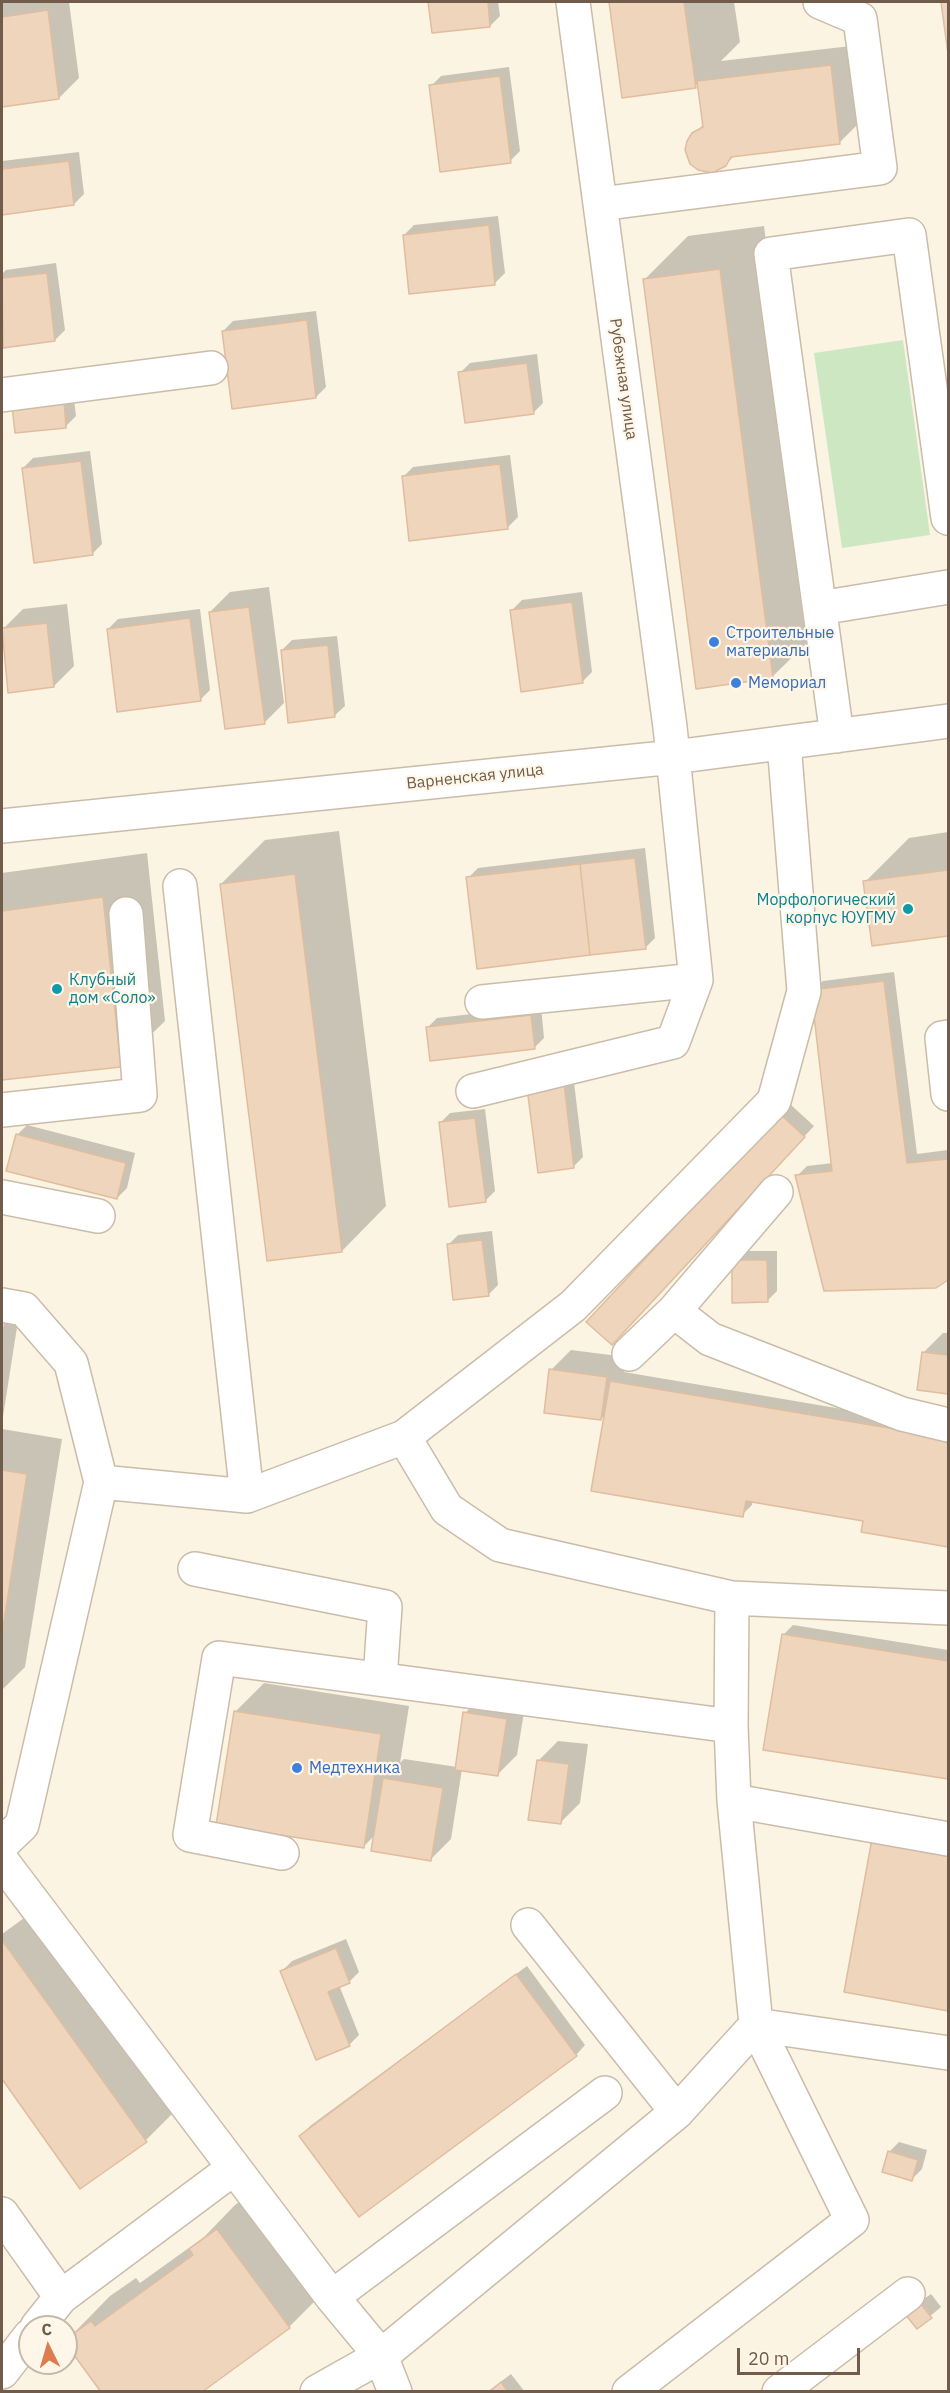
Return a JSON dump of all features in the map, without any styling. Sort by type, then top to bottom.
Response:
[{"type":"street","name":"Рубежная улица","points":[[573,2],[674,757],[696,980]]},
{"type":"street","points":[[600,204],[880,168],[860,19],[820,2]]},
{"type":"street","points":[[837,736],[771,254],[909,235],[948,518]]},
{"type":"street","points":[[2,395],[211,368]]},
{"type":"street","points":[[820,608],[948,587]]},
{"type":"street","name":"Варненская улица","points":[[2,826],[674,757],[948,721]]},
{"type":"street","points":[[101,1482],[247,1496],[404,1437],[573,1306],[774,1101],[804,991],[784,742]]},
{"type":"street","points":[[180,886],[247,1496]]},
{"type":"street","points":[[2,1110],[140,1095],[126,914]]},
{"type":"street","points":[[472,1091],[672,1042],[696,980],[482,1002]]},
{"type":"street","points":[[948,1037],[942,1038],[948,1094]]},
{"type":"street","points":[[629,1354],[674,1311],[776,1192]]},
{"type":"street","points":[[2,1197],[98,1216]]},
{"type":"street","points":[[2,1305],[24,1309],[71,1363],[101,1482],[22,1826],[2,1844]]},
{"type":"street","points":[[674,1311],[710,1339],[902,1414],[948,1425]]},
{"type":"street","points":[[404,1437],[447,1509],[500,1545],[732,1598],[948,1608]]},
{"type":"street","points":[[195,1569],[385,1607],[380,1679]]},
{"type":"street","points":[[629,2391],[852,2220],[756,2025],[734,1802],[731,1726],[732,1598]]},
{"type":"street","points":[[282,1853],[190,1835],[219,1658],[731,1726]]},
{"type":"street","points":[[734,1802],[948,1839]]},
{"type":"street","points":[[2,1861],[332,2297],[381,2356],[395,2391]]},
{"type":"street","points":[[528,1925],[677,2112]]},
{"type":"street","points":[[756,2025],[948,2053]]},
{"type":"street","points":[[317,2391],[381,2356],[677,2112],[756,2025]]},
{"type":"street","points":[[332,2297],[604,2093]]},
{"type":"street","points":[[47,2315],[61,2297],[234,2168]]},
{"type":"street","points":[[2,2214],[61,2297]]},
{"type":"street","points":[[779,2391],[908,2294]]},
{"type":"street","points":[[2,2372],[18,2351]]},
{"type":"green space","points":[[903,340],[930,535],[842,548],[814,353]]},
{"type":"building","points":[[428,2],[488,2],[490,27],[432,33]]},
{"type":"building","points":[[609,2],[684,2],[696,88],[622,98]]},
{"type":"building","points":[[941,2],[948,2],[948,54]]},
{"type":"building","points":[[48,10],[59,99],[2,107],[2,17]]},
{"type":"building","points":[[831,65],[840,144],[731,157],[726,166],[712,173],[698,170],[690,164],[685,150],[687,141],[692,133],[703,127],[697,81]]},
{"type":"building","points":[[500,76],[511,163],[440,172],[429,85]]},
{"type":"building","points":[[69,161],[74,205],[2,215],[2,169]]},
{"type":"building","points":[[489,225],[495,285],[409,294],[403,235]]},
{"type":"building","points":[[720,269],[773,678],[696,689],[643,279]]},
{"type":"building","points":[[47,273],[55,341],[3,348],[2,278]]},
{"type":"building","points":[[307,320],[316,398],[232,409],[222,331]]},
{"type":"building","points":[[527,363],[534,414],[465,423],[458,372]]},
{"type":"building","points":[[64,400],[66,428],[15,433],[12,406]]},
{"type":"building","points":[[81,461],[93,555],[34,563],[22,468]]},
{"type":"building","points":[[500,464],[508,529],[409,541],[402,476]]},
{"type":"building","points":[[572,602],[583,683],[521,692],[510,610]]},
{"type":"building","points":[[249,607],[265,724],[225,729],[209,612]]},
{"type":"building","points":[[190,618],[201,701],[117,712],[107,629]]},
{"type":"building","points":[[47,623],[54,687],[8,693],[2,628]]},
{"type":"building","points":[[328,645],[335,717],[288,723],[281,650]]},
{"type":"building","points":[[635,858],[646,949],[590,955],[580,864]]},
{"type":"building","points":[[580,864],[590,955],[477,969],[466,877]]},
{"type":"building","name":"Морфологический корпус ЮУГМУ","points":[[948,870],[948,936],[872,946],[863,881]]},
{"type":"building","points":[[295,874],[342,1252],[267,1261],[220,884]]},
{"type":"building","name":"Клубный дом «Соло»","points":[[103,897],[121,1067],[2,1080],[2,911]]},
{"type":"building","points":[[884,981],[907,1163],[948,1159],[948,1280],[936,1288],[824,1291],[795,1175],[832,1171],[811,990]]},
{"type":"building","points":[[531,1015],[535,1049],[430,1061],[426,1027]]},
{"type":"building","points":[[564,1083],[574,1168],[538,1173],[527,1088]]},
{"type":"building","points":[[780,1114],[805,1137],[612,1345],[586,1322]]},
{"type":"building","points":[[475,1118],[486,1202],[449,1207],[439,1122]]},
{"type":"building","points":[[16,1134],[126,1163],[117,1199],[6,1171]]},
{"type":"building","points":[[482,1240],[489,1296],[453,1300],[447,1244]]},
{"type":"building","points":[[732,1260],[767,1260],[768,1302],[732,1303]]},
{"type":"building","points":[[922,1352],[948,1355],[948,1394],[917,1390]]},
{"type":"building","points":[[549,1369],[607,1377],[601,1420],[544,1413]]},
{"type":"building","points":[[610,1381],[948,1438],[948,1547],[861,1532],[863,1521],[746,1501],[743,1517],[591,1491]]},
{"type":"building","points":[[2,1470],[27,1474],[2,1634]]},
{"type":"building","points":[[782,1634],[948,1661],[948,1779],[763,1750]]},
{"type":"building","points":[[234,1711],[381,1734],[364,1848],[216,1825]]},
{"type":"building","points":[[463,1712],[507,1719],[498,1776],[455,1770]]},
{"type":"building","points":[[537,1760],[569,1764],[561,1824],[528,1820]]},
{"type":"building","points":[[383,1778],[443,1788],[431,1861],[371,1851]]},
{"type":"building","points":[[872,1839],[948,1852],[948,2011],[844,1992]]},
{"type":"building","points":[[2,1940],[147,2142],[80,2189],[2,2079]]},
{"type":"building","points":[[336,1948],[350,1983],[328,1992],[350,2046],[316,2060],[280,1971]]},
{"type":"building","points":[[516,1974],[577,2056],[359,2217],[299,2136]]},
{"type":"building","points":[[888,2151],[918,2160],[912,2181],[882,2172]]},
{"type":"building","points":[[217,2229],[290,2328],[202,2392],[101,2392],[78,2360],[78,2330],[91,2321],[95,2326],[193,2255],[189,2249]]},
{"type":"building","points":[[920,2303],[932,2318],[917,2329],[905,2314]]},
{"type":"building","points":[[501,2382],[508,2392],[489,2392]]},
{"type":"place","name":"Строительные материалы","points":[[714,642]]},
{"type":"place","name":"Мемориал","points":[[736,683]]},
{"type":"place","name":"Морфологический корпус ЮУГМУ","points":[[908,909]]},
{"type":"place","name":"Клубный дом «Соло»","points":[[57,989]]},
{"type":"place","name":"Медтехника","points":[[297,1768]]}]
